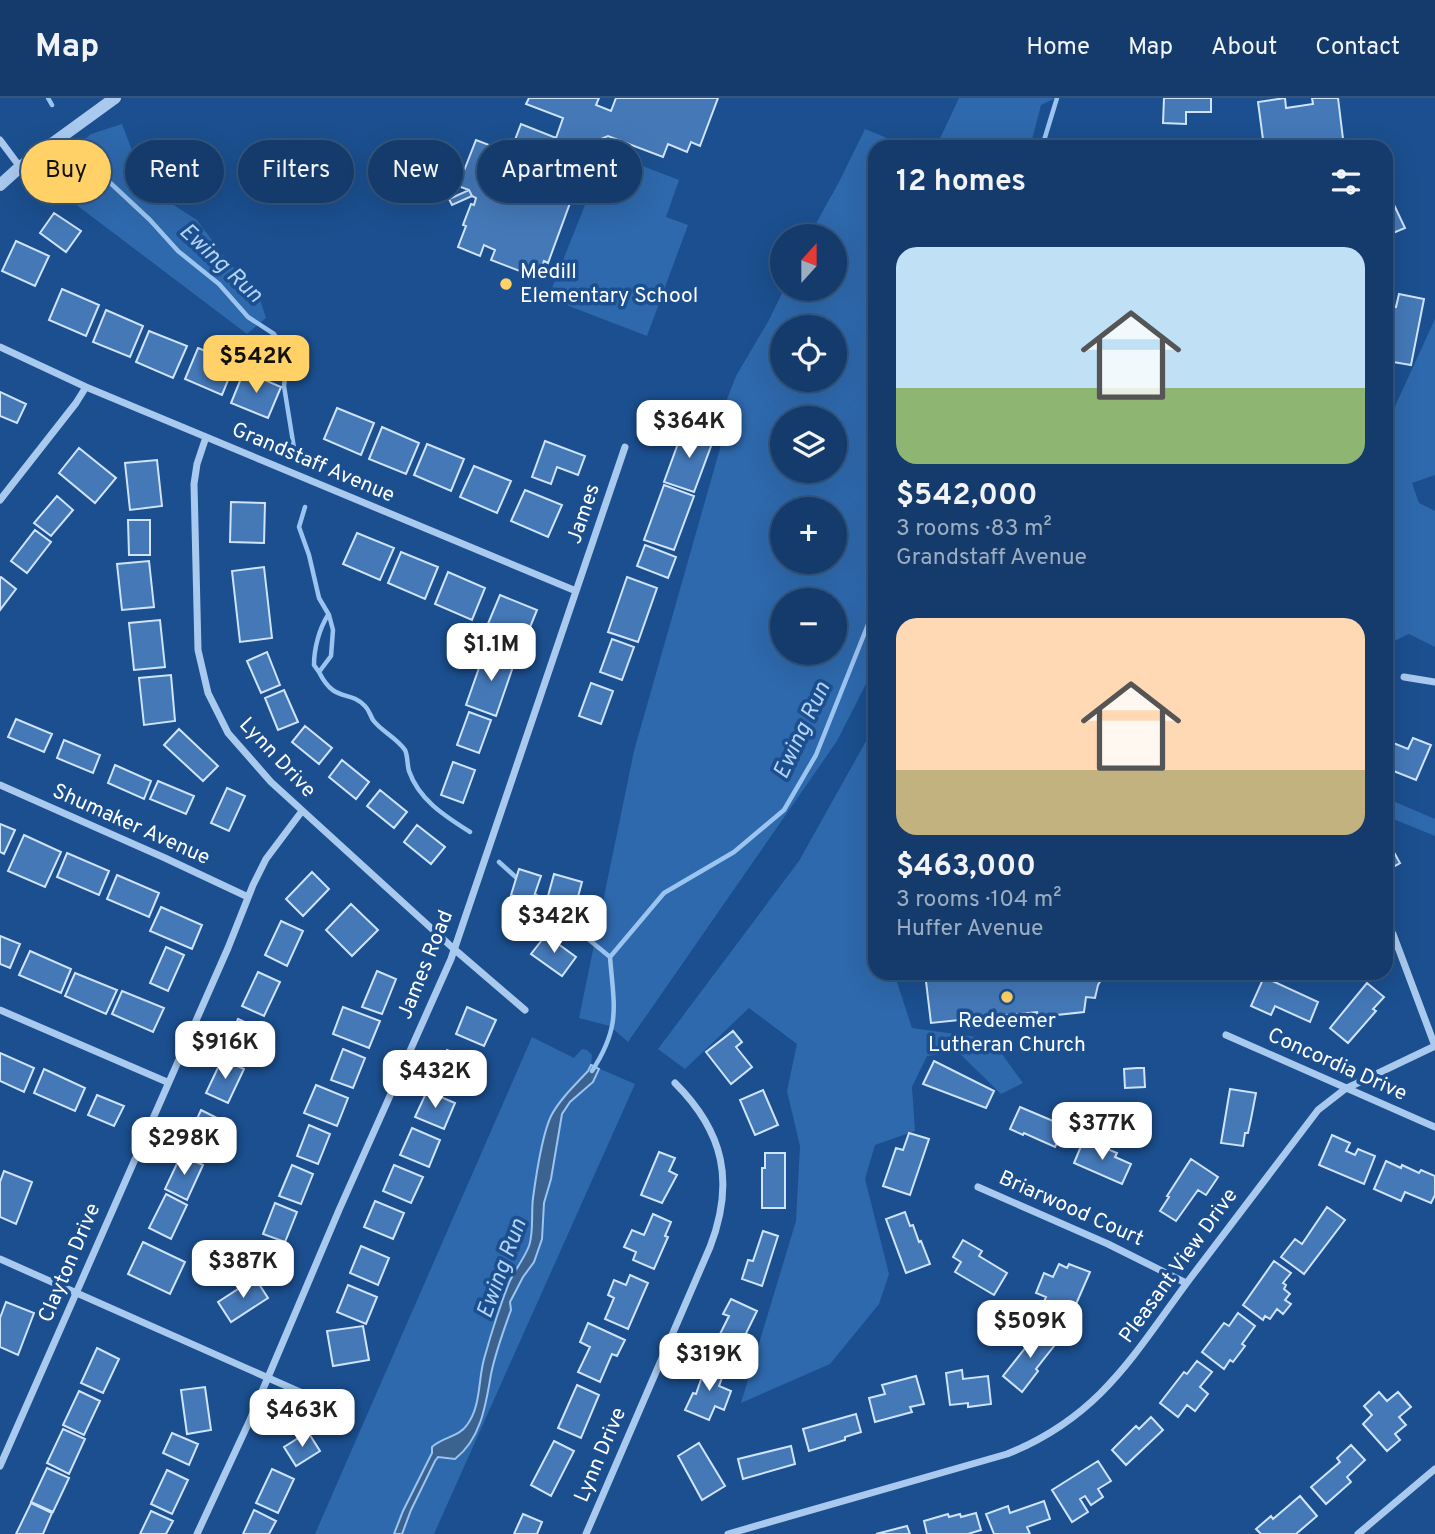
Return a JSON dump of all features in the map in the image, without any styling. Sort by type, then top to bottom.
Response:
[{"type":"street","points":[[0,185],[20,167],[115,98]]},
{"type":"street","points":[[0,140],[20,167]]},
{"type":"street","name":"Grandstaff Avenue","points":[[0,347],[206,438],[576,591]]},
{"type":"street","points":[[0,500],[86,387]]},
{"type":"street","name":"Lynn Drive","points":[[206,438],[197,464],[194,516],[196,627],[202,672],[219,718],[228,733],[264,774],[302,811],[525,1010]]},
{"type":"street","name":"James","points":[[576,591],[625,447]]},
{"type":"street","name":"James Road","points":[[197,1534],[454,949],[576,591]]},
{"type":"street","points":[[1404,677],[1435,682]]},
{"type":"street","name":"Shumaker Avenue","points":[[0,785],[247,897]]},
{"type":"street","name":"Clayton Drive","points":[[0,1466],[228,948],[247,897],[267,859],[302,811]]},
{"type":"street","points":[[1393,934],[1435,1046]]},
{"type":"street","points":[[0,1010],[167,1082]]},
{"type":"street","name":"Concordia Drive","points":[[1226,1035],[1435,1127]]},
{"type":"street","name":"Pleasant View Drive","points":[[728,1534],[1017,1450],[1044,1436],[1084,1409],[1116,1379],[1135,1356],[1186,1283],[1318,1110],[1345,1089],[1435,1046]]},
{"type":"street","name":"Lynn Drive","points":[[586,1534],[710,1247],[723,1209],[718,1149],[709,1125],[693,1101],[675,1083]]},
{"type":"street","name":"Briarwood Court","points":[[978,1187],[1108,1244],[1186,1283]]},
{"type":"street","points":[[0,1259],[345,1412]]},
{"type":"street","points":[[1358,1534],[1435,1469]]},
{"type":"shaded area","points":[[959,98],[1056,98],[1041,105],[1032,140],[939,140]]},
{"type":"shaded area","points":[[122,124],[128,140],[125,140],[125,203],[171,203],[197,220],[259,296],[266,318],[247,334],[74,203],[111,203],[111,140],[83,140],[91,134]]},
{"type":"shaded area","points":[[865,129],[892,140],[868,140],[868,680],[837,741],[628,1042],[610,1026],[579,1018],[634,751],[721,445],[724,407],[736,376],[770,318],[770,392],[847,392],[847,315],[771,315],[778,301],[847,301],[847,224],[816,224]]},
{"type":"shaded area","points":[[642,166],[679,180],[666,217],[688,225],[647,336],[548,298],[586,203],[642,203]]},
{"type":"shaded area","points":[[1435,319],[1435,475],[1412,483],[1419,503],[1435,511],[1435,647],[1409,634],[1393,642],[1393,411]]},
{"type":"shaded area","points":[[868,738],[868,980],[896,980],[912,1028],[991,1039],[1023,1083],[1001,1094],[958,1052],[927,1056],[912,1087],[915,1131],[875,1145],[865,1179],[889,1274],[879,1304],[830,1364],[741,1403],[796,1221],[800,1146],[787,1091],[797,1044],[749,1008],[685,1069],[658,1049],[799,861]]},
{"type":"shaded area","points":[[1393,801],[1435,819],[1435,836],[1393,819]]},
{"type":"shaded area","points":[[532,1037],[574,1058],[582,1049],[587,1050],[592,1055],[591,1065],[635,1084],[434,1534],[315,1534]]},
{"type":"shaded area","points":[[591,1065],[599,1069],[593,1082],[570,1102],[562,1114],[551,1179],[544,1203],[542,1239],[534,1262],[510,1302],[511,1310],[495,1359],[481,1420],[471,1442],[455,1459],[438,1457],[402,1534],[394,1534],[432,1453],[432,1447],[460,1432],[472,1418],[484,1359],[499,1311],[509,1283],[531,1241],[534,1189],[548,1124],[559,1104]]},
{"type":"building","points":[[529,98],[599,98],[596,105],[611,111],[616,98],[718,98],[700,146],[691,142],[687,152],[668,144],[663,157],[642,149],[642,140],[618,140],[608,136],[598,140],[515,140],[521,124],[556,138],[563,118],[526,104]]},
{"type":"building","points":[[1164,98],[1211,98],[1211,112],[1186,112],[1186,124],[1163,123]]},
{"type":"building","points":[[1285,98],[1286,108],[1313,104],[1312,98],[1338,98],[1343,140],[1263,140],[1258,102]]},
{"type":"building","points":[[476,140],[477,203],[570,203],[548,263],[544,261],[538,278],[491,260],[495,250],[484,245],[480,256],[458,247],[466,226],[463,225],[476,198],[463,188],[463,173]]},
{"type":"building","points":[[469,190],[472,196],[463,200],[463,193]]},
{"type":"building","points":[[1393,203],[1405,228],[1393,233]]},
{"type":"building","points":[[54,213],[81,231],[66,252],[40,233]]},
{"type":"building","points":[[16,241],[49,256],[35,286],[2,271]]},
{"type":"building","points":[[62,289],[99,305],[86,336],[49,320]]},
{"type":"building","points":[[1399,294],[1424,299],[1411,365],[1393,362],[1393,306],[1396,307]]},
{"type":"building","points":[[106,310],[143,326],[130,357],[93,342]]},
{"type":"building","points":[[149,331],[187,346],[173,378],[136,362]]},
{"type":"building","points":[[198,348],[235,363],[222,395],[185,379]]},
{"type":"building","points":[[244,371],[281,387],[268,418],[231,403]]},
{"type":"building","points":[[0,392],[26,404],[17,423],[0,416]]},
{"type":"building","points":[[337,408],[374,423],[361,455],[324,439]]},
{"type":"building","points":[[382,427],[419,443],[406,474],[369,459]]},
{"type":"building","points":[[684,427],[714,438],[694,492],[664,482]]},
{"type":"building","points":[[545,441],[585,456],[578,475],[557,467],[551,484],[532,477]]},
{"type":"building","points":[[427,444],[464,459],[451,491],[414,475]]},
{"type":"building","points":[[79,448],[116,478],[95,503],[59,473]]},
{"type":"building","points":[[157,460],[162,506],[130,510],[125,463]]},
{"type":"building","points":[[474,466],[511,481],[497,513],[460,497]]},
{"type":"building","points":[[664,485],[694,496],[674,550],[644,540]]},
{"type":"building","points":[[525,490],[562,505],[548,537],[511,521]]},
{"type":"building","points":[[57,496],[73,510],[51,536],[34,523]]},
{"type":"building","points":[[231,502],[265,503],[264,543],[230,542]]},
{"type":"building","points":[[128,520],[150,520],[150,555],[129,555]]},
{"type":"building","points":[[35,530],[51,542],[27,573],[11,561]]},
{"type":"building","points":[[357,533],[394,548],[380,580],[343,564]]},
{"type":"building","points":[[645,545],[676,557],[668,578],[637,566]]},
{"type":"building","points":[[401,552],[438,567],[425,599],[388,583]]},
{"type":"building","points":[[149,561],[154,607],[122,610],[117,564]]},
{"type":"building","points":[[264,567],[272,638],[240,642],[232,571]]},
{"type":"building","points":[[448,572],[485,588],[472,620],[435,604]]},
{"type":"building","points":[[627,577],[657,588],[638,642],[608,632]]},
{"type":"building","points":[[0,578],[16,589],[0,610]]},
{"type":"building","points":[[500,595],[537,610],[524,642],[487,626]]},
{"type":"building","points":[[160,620],[165,667],[134,670],[129,623]]},
{"type":"building","points":[[612,639],[634,647],[622,680],[600,672]]},
{"type":"building","points":[[485,651],[515,661],[496,716],[466,705]]},
{"type":"building","points":[[267,652],[280,685],[261,693],[247,661]]},
{"type":"building","points":[[171,675],[175,721],[144,725],[139,678]]},
{"type":"building","points":[[591,683],[613,691],[601,724],[579,716]]},
{"type":"building","points":[[284,690],[298,722],[278,730],[265,698]]},
{"type":"building","points":[[469,712],[491,720],[479,753],[457,745]]},
{"type":"building","points":[[16,719],[52,734],[44,752],[8,737]]},
{"type":"building","points":[[305,726],[332,748],[319,764],[292,742]]},
{"type":"building","points":[[179,729],[218,766],[203,781],[164,745]]},
{"type":"building","points":[[1413,738],[1431,745],[1416,780],[1393,771],[1393,743],[1408,749]]},
{"type":"building","points":[[64,740],[100,755],[93,773],[57,758]]},
{"type":"building","points":[[342,760],[369,782],[356,799],[329,777]]},
{"type":"building","points":[[453,762],[475,770],[463,803],[441,795]]},
{"type":"building","points":[[115,765],[151,781],[144,799],[108,783]]},
{"type":"building","points":[[158,781],[194,796],[186,814],[150,799]]},
{"type":"building","points":[[227,788],[245,796],[229,831],[211,823]]},
{"type":"building","points":[[380,790],[407,812],[394,828],[367,806]]},
{"type":"building","points":[[0,824],[15,830],[4,854],[0,852]]},
{"type":"building","points":[[417,825],[445,847],[431,864],[404,842]]},
{"type":"building","points":[[24,835],[61,852],[45,887],[8,871]]},
{"type":"building","points":[[1393,850],[1400,863],[1393,867]]},
{"type":"building","points":[[67,853],[109,871],[99,895],[57,877]]},
{"type":"building","points":[[519,869],[541,876],[532,902],[511,895]]},
{"type":"building","points":[[312,872],[329,889],[303,916],[286,899]]},
{"type":"building","points":[[554,874],[582,882],[576,904],[548,896]]},
{"type":"building","points":[[117,875],[159,893],[149,917],[107,899]]},
{"type":"building","points":[[351,904],[378,930],[352,956],[326,930]]},
{"type":"building","points":[[535,905],[542,933],[516,938],[509,910]]},
{"type":"building","points":[[161,907],[202,925],[192,949],[150,931]]},
{"type":"building","points":[[281,921],[303,931],[287,966],[265,955]]},
{"type":"building","points":[[546,935],[576,957],[562,976],[531,954]]},
{"type":"building","points":[[0,936],[20,944],[10,968],[0,964]]},
{"type":"building","points":[[166,947],[184,955],[168,991],[150,983]]},
{"type":"building","points":[[30,951],[71,969],[61,993],[19,975]]},
{"type":"building","points":[[377,971],[396,979],[382,1014],[362,1007]]},
{"type":"building","points":[[258,972],[280,982],[264,1016],[242,1006]]},
{"type":"building","points":[[75,973],[117,990],[106,1014],[65,996]]},
{"type":"building","name":"Redeemer Lutheran Church","points":[[926,980],[1101,980],[1095,998],[1086,997],[1084,1012],[1038,1017],[1037,1012],[931,1023]]},
{"type":"building","points":[[1263,980],[1270,980],[1318,1002],[1310,1022],[1275,1006],[1271,1015],[1251,1006]]},
{"type":"building","points":[[1367,983],[1384,997],[1373,1009],[1376,1011],[1348,1043],[1330,1028]]},
{"type":"building","points":[[122,991],[164,1008],[153,1032],[112,1014]]},
{"type":"building","points":[[343,1007],[380,1021],[369,1048],[333,1034]]},
{"type":"building","points":[[467,1007],[496,1020],[484,1046],[456,1034]]},
{"type":"building","points":[[238,1019],[260,1029],[244,1063],[222,1053]]},
{"type":"building","points":[[733,1031],[742,1042],[736,1047],[752,1067],[731,1084],[706,1052]]},
{"type":"building","points":[[343,1049],[365,1058],[353,1088],[331,1080]]},
{"type":"building","points":[[447,1050],[476,1062],[465,1089],[436,1077]]},
{"type":"building","points":[[0,1053],[34,1068],[24,1092],[0,1081]]},
{"type":"building","points":[[222,1059],[244,1069],[228,1103],[206,1093]]},
{"type":"building","points":[[934,1061],[994,1091],[986,1108],[923,1084]]},
{"type":"building","points":[[1144,1068],[1145,1087],[1125,1088],[1124,1069]]},
{"type":"building","points":[[44,1069],[85,1088],[75,1111],[34,1093]]},
{"type":"building","points":[[316,1085],[348,1098],[337,1126],[304,1113]]},
{"type":"building","points":[[1230,1089],[1256,1093],[1243,1146],[1221,1143]]},
{"type":"building","points":[[763,1090],[778,1125],[755,1135],[740,1100]]},
{"type":"building","points":[[427,1091],[455,1103],[444,1129],[415,1117]]},
{"type":"building","points":[[97,1095],[124,1106],[114,1126],[88,1115]]},
{"type":"building","points":[[1020,1107],[1065,1126],[1055,1147],[1010,1129]]},
{"type":"building","points":[[201,1110],[223,1121],[207,1155],[185,1145]]},
{"type":"building","points":[[309,1125],[330,1134],[318,1164],[297,1156]]},
{"type":"building","points":[[412,1128],[440,1140],[429,1167],[400,1155]]},
{"type":"building","points":[[909,1133],[929,1139],[910,1195],[883,1186],[896,1148],[903,1150]]},
{"type":"building","points":[[1332,1135],[1350,1143],[1346,1151],[1355,1155],[1358,1149],[1375,1156],[1364,1184],[1319,1165]]},
{"type":"building","points":[[1084,1139],[1117,1153],[1115,1157],[1131,1164],[1122,1184],[1074,1163]]},
{"type":"building","points":[[659,1152],[675,1158],[669,1171],[677,1175],[662,1203],[641,1195]]},
{"type":"building","points":[[765,1153],[785,1153],[785,1208],[762,1208],[762,1168],[765,1168]]},
{"type":"building","points":[[181,1155],[203,1165],[187,1200],[165,1189]]},
{"type":"building","points":[[1191,1159],[1218,1177],[1206,1195],[1198,1190],[1176,1221],[1160,1211]]},
{"type":"building","points":[[1386,1161],[1401,1168],[1402,1165],[1419,1173],[1421,1170],[1435,1176],[1435,1195],[1431,1203],[1405,1192],[1401,1201],[1374,1189]]},
{"type":"building","points":[[292,1165],[313,1174],[301,1204],[279,1196]]},
{"type":"building","points":[[394,1165],[423,1177],[411,1203],[383,1191]]},
{"type":"building","points":[[4,1171],[32,1182],[16,1224],[0,1217],[0,1182]]},
{"type":"building","points":[[166,1194],[187,1205],[171,1239],[149,1228]]},
{"type":"building","points":[[375,1201],[404,1213],[393,1239],[364,1227]]},
{"type":"building","points":[[275,1203],[297,1212],[285,1242],[263,1234]]},
{"type":"building","points":[[1327,1207],[1345,1220],[1304,1274],[1281,1257],[1295,1239],[1302,1244]]},
{"type":"building","points":[[905,1212],[930,1264],[906,1273],[886,1219]]},
{"type":"building","points":[[653,1214],[671,1222],[665,1236],[668,1237],[654,1269],[633,1260],[636,1252],[624,1247],[632,1230],[644,1235]]},
{"type":"building","points":[[763,1231],[778,1236],[762,1286],[742,1279],[748,1260],[753,1261]]},
{"type":"building","points":[[963,1240],[982,1251],[979,1256],[1007,1273],[994,1295],[955,1272],[961,1262],[953,1257]]},
{"type":"building","points":[[143,1242],[185,1262],[170,1294],[128,1274]]},
{"type":"building","points":[[254,1242],[280,1252],[271,1277],[245,1266]]},
{"type":"building","points":[[361,1246],[389,1258],[378,1285],[350,1273]]},
{"type":"building","points":[[1274,1261],[1291,1273],[1283,1283],[1286,1285],[1284,1289],[1290,1294],[1285,1300],[1291,1304],[1283,1314],[1277,1309],[1270,1319],[1265,1316],[1263,1320],[1243,1305]]},
{"type":"building","points":[[1059,1264],[1067,1268],[1069,1264],[1090,1272],[1067,1325],[1039,1313],[1046,1297],[1036,1293],[1044,1273],[1053,1277]]},
{"type":"building","points":[[630,1275],[648,1283],[628,1329],[605,1319],[614,1298],[608,1295],[614,1280],[626,1285]]},
{"type":"building","points":[[255,1278],[268,1298],[231,1322],[218,1302]]},
{"type":"building","points":[[348,1285],[377,1297],[366,1324],[337,1312]]},
{"type":"building","points":[[731,1299],[757,1311],[735,1356],[714,1346],[729,1316],[723,1314]]},
{"type":"building","points":[[6,1302],[34,1313],[18,1355],[0,1347],[0,1318]]},
{"type":"building","points":[[1238,1313],[1255,1326],[1242,1344],[1245,1346],[1224,1369],[1202,1352],[1224,1323],[1229,1326]]},
{"type":"building","points":[[588,1323],[625,1340],[617,1356],[612,1354],[600,1382],[578,1372],[590,1347],[580,1342]]},
{"type":"building","points":[[363,1326],[369,1360],[333,1366],[327,1331]]},
{"type":"building","points":[[1041,1328],[1058,1341],[1022,1392],[1003,1376]]},
{"type":"building","points":[[97,1348],[119,1359],[103,1393],[81,1383]]},
{"type":"building","points":[[1197,1361],[1212,1372],[1200,1387],[1208,1394],[1195,1411],[1187,1405],[1178,1417],[1160,1403],[1184,1372],[1187,1374]]},
{"type":"building","points":[[707,1362],[725,1370],[719,1386],[731,1391],[724,1410],[715,1406],[709,1420],[685,1410],[693,1393],[696,1394]]},
{"type":"building","points":[[962,1370],[963,1379],[988,1376],[991,1404],[968,1407],[968,1403],[950,1405],[946,1373]]},
{"type":"building","points":[[916,1376],[924,1404],[910,1407],[912,1412],[875,1422],[869,1398],[885,1394],[882,1385]]},
{"type":"building","points":[[577,1385],[599,1395],[581,1438],[558,1428]]},
{"type":"building","points":[[205,1387],[211,1430],[187,1434],[181,1390]]},
{"type":"building","points":[[79,1391],[100,1401],[84,1435],[63,1425]]},
{"type":"building","points":[[1379,1392],[1387,1401],[1398,1392],[1411,1407],[1399,1417],[1406,1425],[1395,1434],[1400,1440],[1387,1451],[1363,1424],[1372,1415],[1364,1406]]},
{"type":"building","points":[[856,1414],[861,1432],[809,1451],[803,1429]]},
{"type":"building","points":[[1151,1417],[1163,1430],[1126,1465],[1112,1450],[1136,1426],[1139,1429]]},
{"type":"building","points":[[63,1429],[85,1439],[69,1474],[47,1463]]},
{"type":"building","points":[[308,1432],[320,1451],[296,1466],[284,1447]]},
{"type":"building","points":[[172,1433],[198,1444],[189,1465],[163,1453]]},
{"type":"building","points":[[554,1441],[574,1451],[551,1496],[531,1485]]},
{"type":"building","points":[[699,1443],[725,1486],[702,1500],[678,1456]]},
{"type":"building","points":[[1351,1445],[1365,1460],[1347,1477],[1351,1482],[1326,1504],[1311,1487],[1340,1462],[1337,1458]]},
{"type":"building","points":[[791,1446],[795,1464],[743,1479],[738,1459]]},
{"type":"building","points":[[1098,1461],[1111,1481],[1098,1489],[1103,1497],[1091,1505],[1085,1496],[1080,1499],[1088,1512],[1072,1522],[1052,1490]]},
{"type":"building","points":[[47,1468],[69,1478],[53,1512],[31,1502]]},
{"type":"building","points":[[272,1469],[294,1479],[278,1513],[256,1503]]},
{"type":"building","points":[[167,1470],[188,1480],[172,1514],[151,1504]]},
{"type":"building","points":[[1300,1496],[1317,1516],[1296,1534],[1261,1534],[1256,1529],[1271,1516],[1273,1519]]},
{"type":"building","points":[[1044,1501],[1050,1519],[1027,1527],[1030,1534],[994,1534],[986,1514],[1008,1506],[1010,1513]]},
{"type":"building","points":[[31,1503],[52,1513],[43,1534],[16,1534]]},
{"type":"building","points":[[254,1510],[276,1521],[269,1534],[243,1534]]},
{"type":"building","points":[[151,1511],[173,1521],[166,1534],[140,1534]]},
{"type":"building","points":[[976,1513],[981,1530],[968,1534],[927,1534],[924,1521],[948,1514],[949,1517],[960,1514],[961,1517]]},
{"type":"building","points":[[523,1514],[542,1522],[537,1534],[514,1534]]},
{"type":"building","points":[[907,1526],[910,1534],[876,1534]]},
{"type":"waterway","name":"Ewing Run","points":[[48,98],[52,105]]},
{"type":"waterway","name":"Ewing Run","points":[[1044,140],[1057,98]]},
{"type":"waterway","name":"Ewing Run","points":[[111,184],[178,251],[219,284],[248,317],[274,334],[288,355],[284,386],[294,448]]},
{"type":"waterway","name":"Ewing Run","points":[[305,507],[299,527],[319,598],[329,615],[333,630],[331,656],[319,672],[336,692],[365,706],[376,724],[405,750],[409,771],[419,791],[442,813],[470,832]]},
{"type":"waterway","points":[[319,672],[314,665],[315,652],[328,615]]},
{"type":"waterway","name":"Ewing Run","points":[[592,1071],[608,1041],[613,1016],[610,957],[664,893],[734,852],[784,810],[816,755],[868,625]]},
{"type":"waterway","name":"Ewing Run","points":[[499,862],[519,880]]},
{"type":"waterway","name":"Ewing Run","points":[[530,891],[610,957]]},
{"type":"place","name":"Medill Elementary School","points":[[506,284]]},
{"type":"place","name":"Redeemer Lutheran Church","points":[[1007,997]]}]
